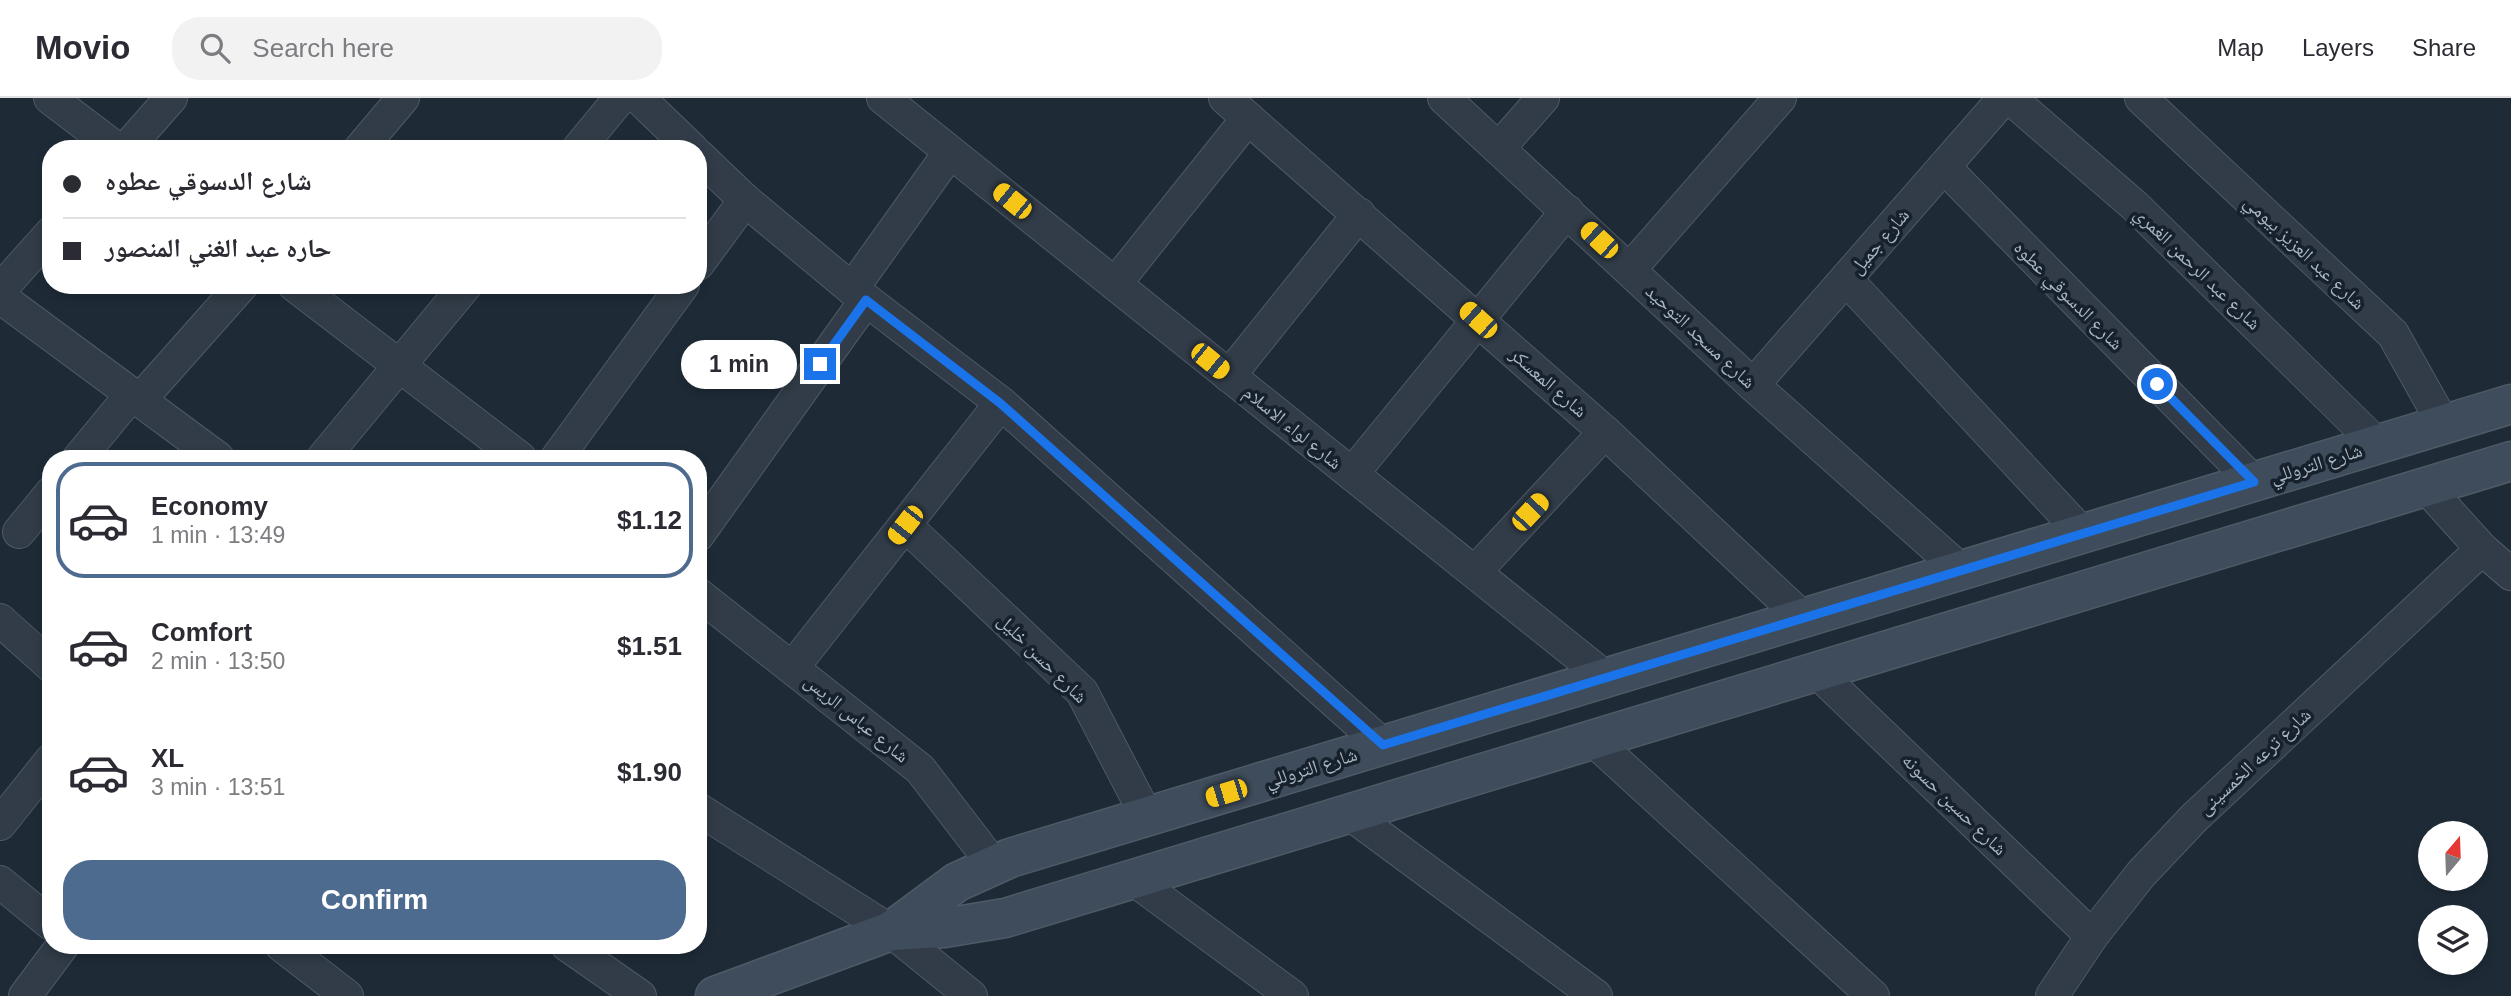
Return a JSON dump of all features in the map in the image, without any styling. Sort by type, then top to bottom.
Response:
[{"type":"street","points":[[50,98],[105,140]]},
{"type":"street","points":[[134,140],[171,98]]},
{"type":"street","points":[[368,140],[403,98]]},
{"type":"street","points":[[585,140],[620,98]]},
{"type":"street","points":[[639,98],[683,140]]},
{"type":"street","name":"شارع لواء الاسلام","points":[[883,98],[1605,677]]},
{"type":"street","name":"شارع مسجد التوحيد","points":[[1444,98],[1754,385],[1962,570]]},
{"type":"street","points":[[1499,148],[1543,98]]},
{"type":"street","points":[[1630,269],[1780,98]]},
{"type":"street","name":"شارع جميل","points":[[1754,385],[2004,98]]},
{"type":"street","name":"شارع عبد الرحمن الغمري","points":[[2010,98],[2135,206],[2378,445]]},
{"type":"street","name":"شارع عبد العزيز بيومي","points":[[2141,98],[2393,334],[2444,425]]},
{"type":"street","points":[[1115,284],[1237,108]]},
{"type":"street","name":"شارع المعسكر","points":[[1237,108],[1605,432],[1804,618]]},
{"type":"street","points":[[707,522],[950,152]]},
{"type":"street","points":[[707,164],[745,200],[859,294],[1000,403],[1383,745]]},
{"type":"street","name":"شارع الدسوقي عطوه","points":[[1944,167],[2254,482]]},
{"type":"street","points":[[707,252],[745,200]]},
{"type":"street","points":[[1352,474],[1567,211]]},
{"type":"street","points":[[1229,376],[1359,214]]},
{"type":"street","points":[[0,290],[42,243]]},
{"type":"street","points":[[1846,279],[2083,534]]},
{"type":"street","points":[[86,450],[234,294]]},
{"type":"street","points":[[305,294],[509,450]]},
{"type":"street","points":[[330,450],[459,294]]},
{"type":"street","points":[[563,450],[676,294]]},
{"type":"street","points":[[0,298],[207,450]]},
{"type":"street","points":[[793,667],[1000,403]]},
{"type":"street","name":"شارع التروللي","points":[[715,996],[891,931],[957,882],[993,864],[2511,404]]},
{"type":"street","points":[[1475,572],[1605,432]]},
{"type":"street","name":"شارع التروللي","points":[[891,931],[944,928],[1005,918],[2511,461]]},
{"type":"street","points":[[2426,487],[2482,549],[2511,574]]},
{"type":"street","points":[[19,532],[42,504]]},
{"type":"street","name":"شارع حسن خليل","points":[[905,525],[1082,692],[1147,817]]},
{"type":"street","name":"شارع ترعه الخمسينى","points":[[2052,996],[2092,936],[2141,874],[2194,818],[2482,549]]},
{"type":"street","name":"شارع عباس الريس","points":[[707,601],[920,769],[993,864]]},
{"type":"street","points":[[0,620],[42,658]]},
{"type":"street","name":"شارع حسين حسونه","points":[[1817,672],[2092,936]]},
{"type":"street","points":[[1593,740],[1873,996]]},
{"type":"street","points":[[0,824],[42,771]]},
{"type":"street","points":[[1350,814],[1595,996]]},
{"type":"street","points":[[707,815],[891,931],[971,996]]},
{"type":"street","points":[[1133,879],[1292,996]]},
{"type":"street","points":[[0,882],[42,917]]},
{"type":"street","points":[[35,992],[57,954]]},
{"type":"street","points":[[293,954],[347,996]]},
{"type":"street","points":[[580,954],[640,996]]},
{"type":"route","points":[[820,364],[866,300],[1000,403],[1383,745],[2254,482],[2157,384]]}]
